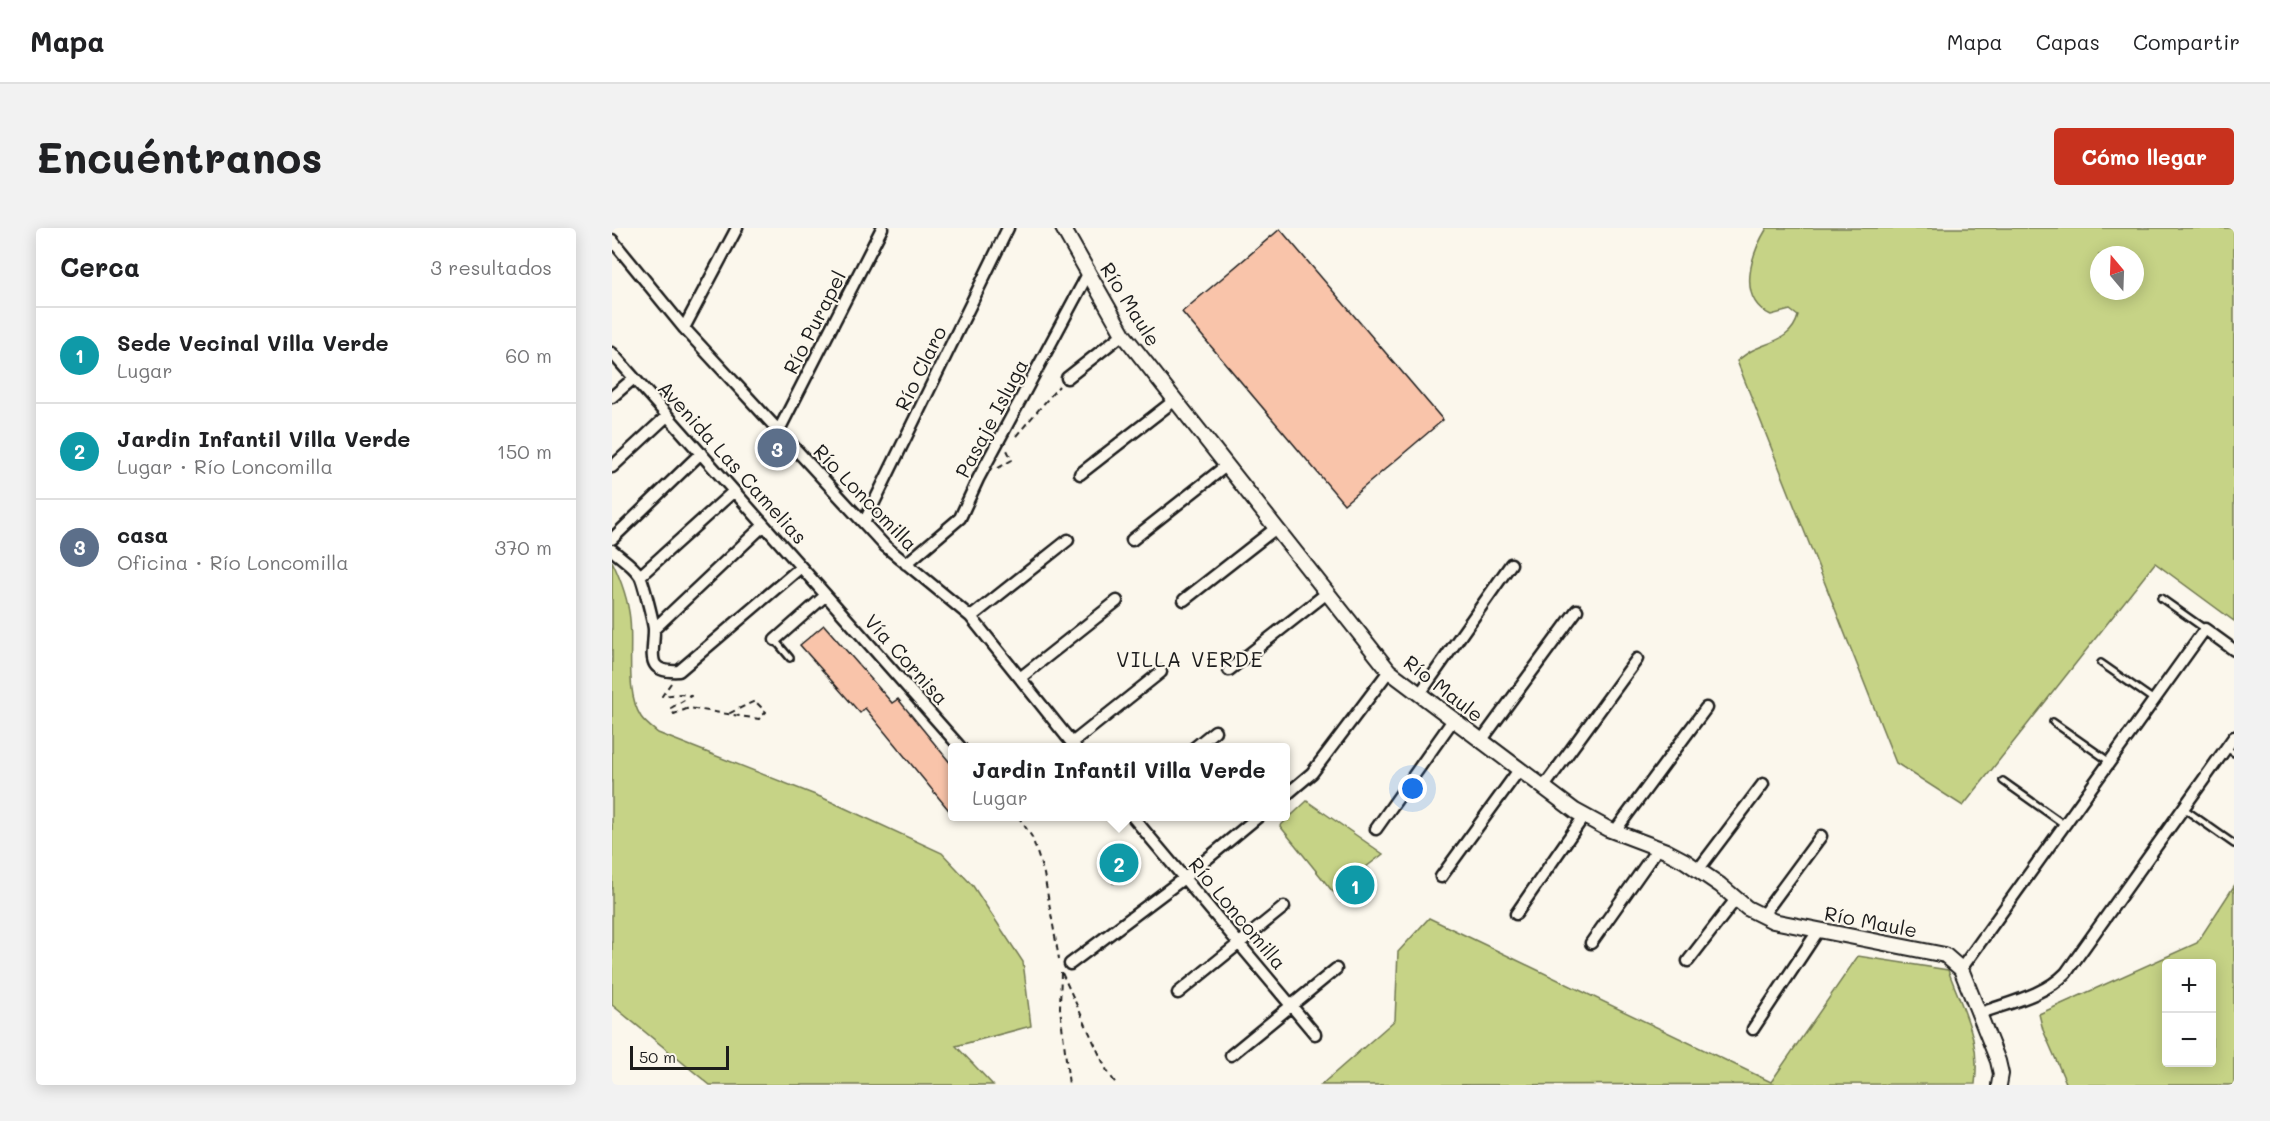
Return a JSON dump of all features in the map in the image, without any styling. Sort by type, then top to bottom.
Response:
[{"type":"street","points":[[684,328],[737,228]]},
{"type":"street","name":"Río Purapel","points":[[778,432],[882,228]]},
{"type":"street","name":"Río Claro","points":[[864,523],[1008,228]]},
{"type":"street","name":"Río Maule","points":[[1063,228],[1123,334],[1389,671],[1543,788],[1584,816],[1658,848],[1698,870],[1762,916],[1786,925],[1945,955],[1961,969]]},
{"type":"street","name":"Río Loncomilla","points":[[612,240],[684,328],[885,546],[971,617],[1072,743]]},
{"type":"street","name":"Pasaje Isluga","points":[[906,564],[960,518],[978,479],[1089,272]]},
{"type":"street","points":[[1067,378],[1123,334]]},
{"type":"street","name":"Avenida Las Camelias","points":[[612,353],[826,595]]},
{"type":"street","points":[[612,398],[634,378]]},
{"type":"street","points":[[1080,474],[1174,400]]},
{"type":"street","points":[[612,467],[667,416]]},
{"type":"street","points":[[612,539],[701,453]]},
{"type":"street","points":[[1132,540],[1227,465]]},
{"type":"street","points":[[640,576],[734,491]]},
{"type":"street","points":[[654,628],[764,525]]},
{"type":"street","points":[[1184,600],[1276,528]]},
{"type":"street","points":[[971,617],[1068,540]]},
{"type":"street","points":[[612,550],[640,576],[654,628],[651,654],[656,666],[665,672],[679,671],[801,567]]},
{"type":"street","points":[[1419,695],[1511,564]]},
{"type":"street","points":[[1229,670],[1327,593]]},
{"type":"street","points":[[775,639],[826,595]]},
{"type":"street","name":"Vía Cornisa","points":[[826,595],[957,743]]},
{"type":"street","points":[[1020,678],[1117,601]]},
{"type":"street","points":[[1481,741],[1577,610]]},
{"type":"street","points":[[1999,1085],[2001,1074],[1998,1061],[1961,969],[2205,629],[2234,650]]},
{"type":"street","points":[[1543,788],[1637,659]]},
{"type":"street","points":[[1290,792],[1312,773],[1389,671]]},
{"type":"street","points":[[1076,743],[1161,672]]},
{"type":"street","points":[[1615,831],[1706,708]]},
{"type":"street","points":[[1376,829],[1453,720]]},
{"type":"street","points":[[1199,743],[1215,731]]},
{"type":"street","points":[[1978,1014],[2043,990],[2059,980],[2073,964],[2183,808],[2230,751],[2234,737]]},
{"type":"street","points":[[1441,877],[1519,770]]},
{"type":"street","points":[[1698,870],[1762,784]]},
{"type":"street","points":[[1516,914],[1584,816]]},
{"type":"street","name":"Río Loncomilla","points":[[1136,821],[1315,1034]]},
{"type":"street","points":[[1065,968],[1184,878],[1253,821]]},
{"type":"street","points":[[1762,916],[1821,836]]},
{"type":"street","points":[[1591,943],[1658,848]]},
{"type":"street","points":[[1688,961],[1736,899]]},
{"type":"street","points":[[1178,993],[1284,907]]},
{"type":"street","points":[[1753,1029],[1818,931]]},
{"type":"street","points":[[1232,1055],[1336,969]]},
{"type":"lane","points":[[2161,598],[2205,629]]},
{"type":"lane","points":[[775,639],[790,658]]},
{"type":"lane","points":[[2101,663],[2154,700]]},
{"type":"lane","points":[[2053,722],[2110,762]]},
{"type":"lane","points":[[2003,781],[2065,825]]},
{"type":"lane","points":[[2183,808],[2234,844]]},
{"type":"path","points":[[1011,441],[1067,378]]},
{"type":"path","points":[[978,479],[1012,460],[1006,447]]},
{"type":"path","points":[[679,671],[662,696],[681,694],[692,696],[671,708],[674,714],[689,708],[759,719],[766,712],[755,701],[728,714]]},
{"type":"path","points":[[1021,821],[1032,837],[1044,874],[1065,968],[1107,1071],[1117,1085]]},
{"type":"path","points":[[1065,968],[1060,1008],[1069,1085]]},
{"type":"green space","points":[[1767,228],[2234,228],[2234,621],[2155,563],[1963,806],[1896,763],[1737,361],[1751,351],[1786,334],[1795,324],[1798,316],[1790,310],[1771,315],[1760,308],[1753,298],[1750,275],[1756,250]]},
{"type":"green space","points":[[612,561],[624,590],[629,612],[633,695],[641,717],[649,725],[658,733],[823,798],[942,853],[973,886],[1023,962],[1031,1026],[956,1046],[993,1085],[710,1085],[612,1005]]},
{"type":"green space","points":[[1307,801],[1383,854],[1333,892],[1280,826],[1285,821],[1290,821],[1290,817]]},
{"type":"green space","points":[[2234,886],[2234,1085],[2067,1085],[2043,1030],[2039,1014],[2197,943]]},
{"type":"green space","points":[[1429,918],[1771,1082],[1858,956],[1948,970],[1973,1039],[1975,1084],[1321,1085],[1395,1020],[1398,952]]},
{"type":"building","points":[[1280,229],[1443,420],[1344,504],[1182,312]]},
{"type":"building","points":[[824,625],[892,703],[898,699],[948,760],[948,809],[865,708],[860,713],[800,645]]},
{"type":"building","points":[[1112,843],[1124,843],[1125,882],[1113,883]]},
{"type":"building","points":[[1368,868],[1374,876],[1341,902],[1335,894]]},
{"type":"place","name":"casa","points":[[777,448]]},
{"type":"place","name":"Jardin Infantil Villa Verde","points":[[1119,863]]},
{"type":"place","name":"Sede Vecinal Villa Verde","points":[[1355,885]]},
{"type":"district","name":"VILLA VERDE","points":[[1190,658]]}]
